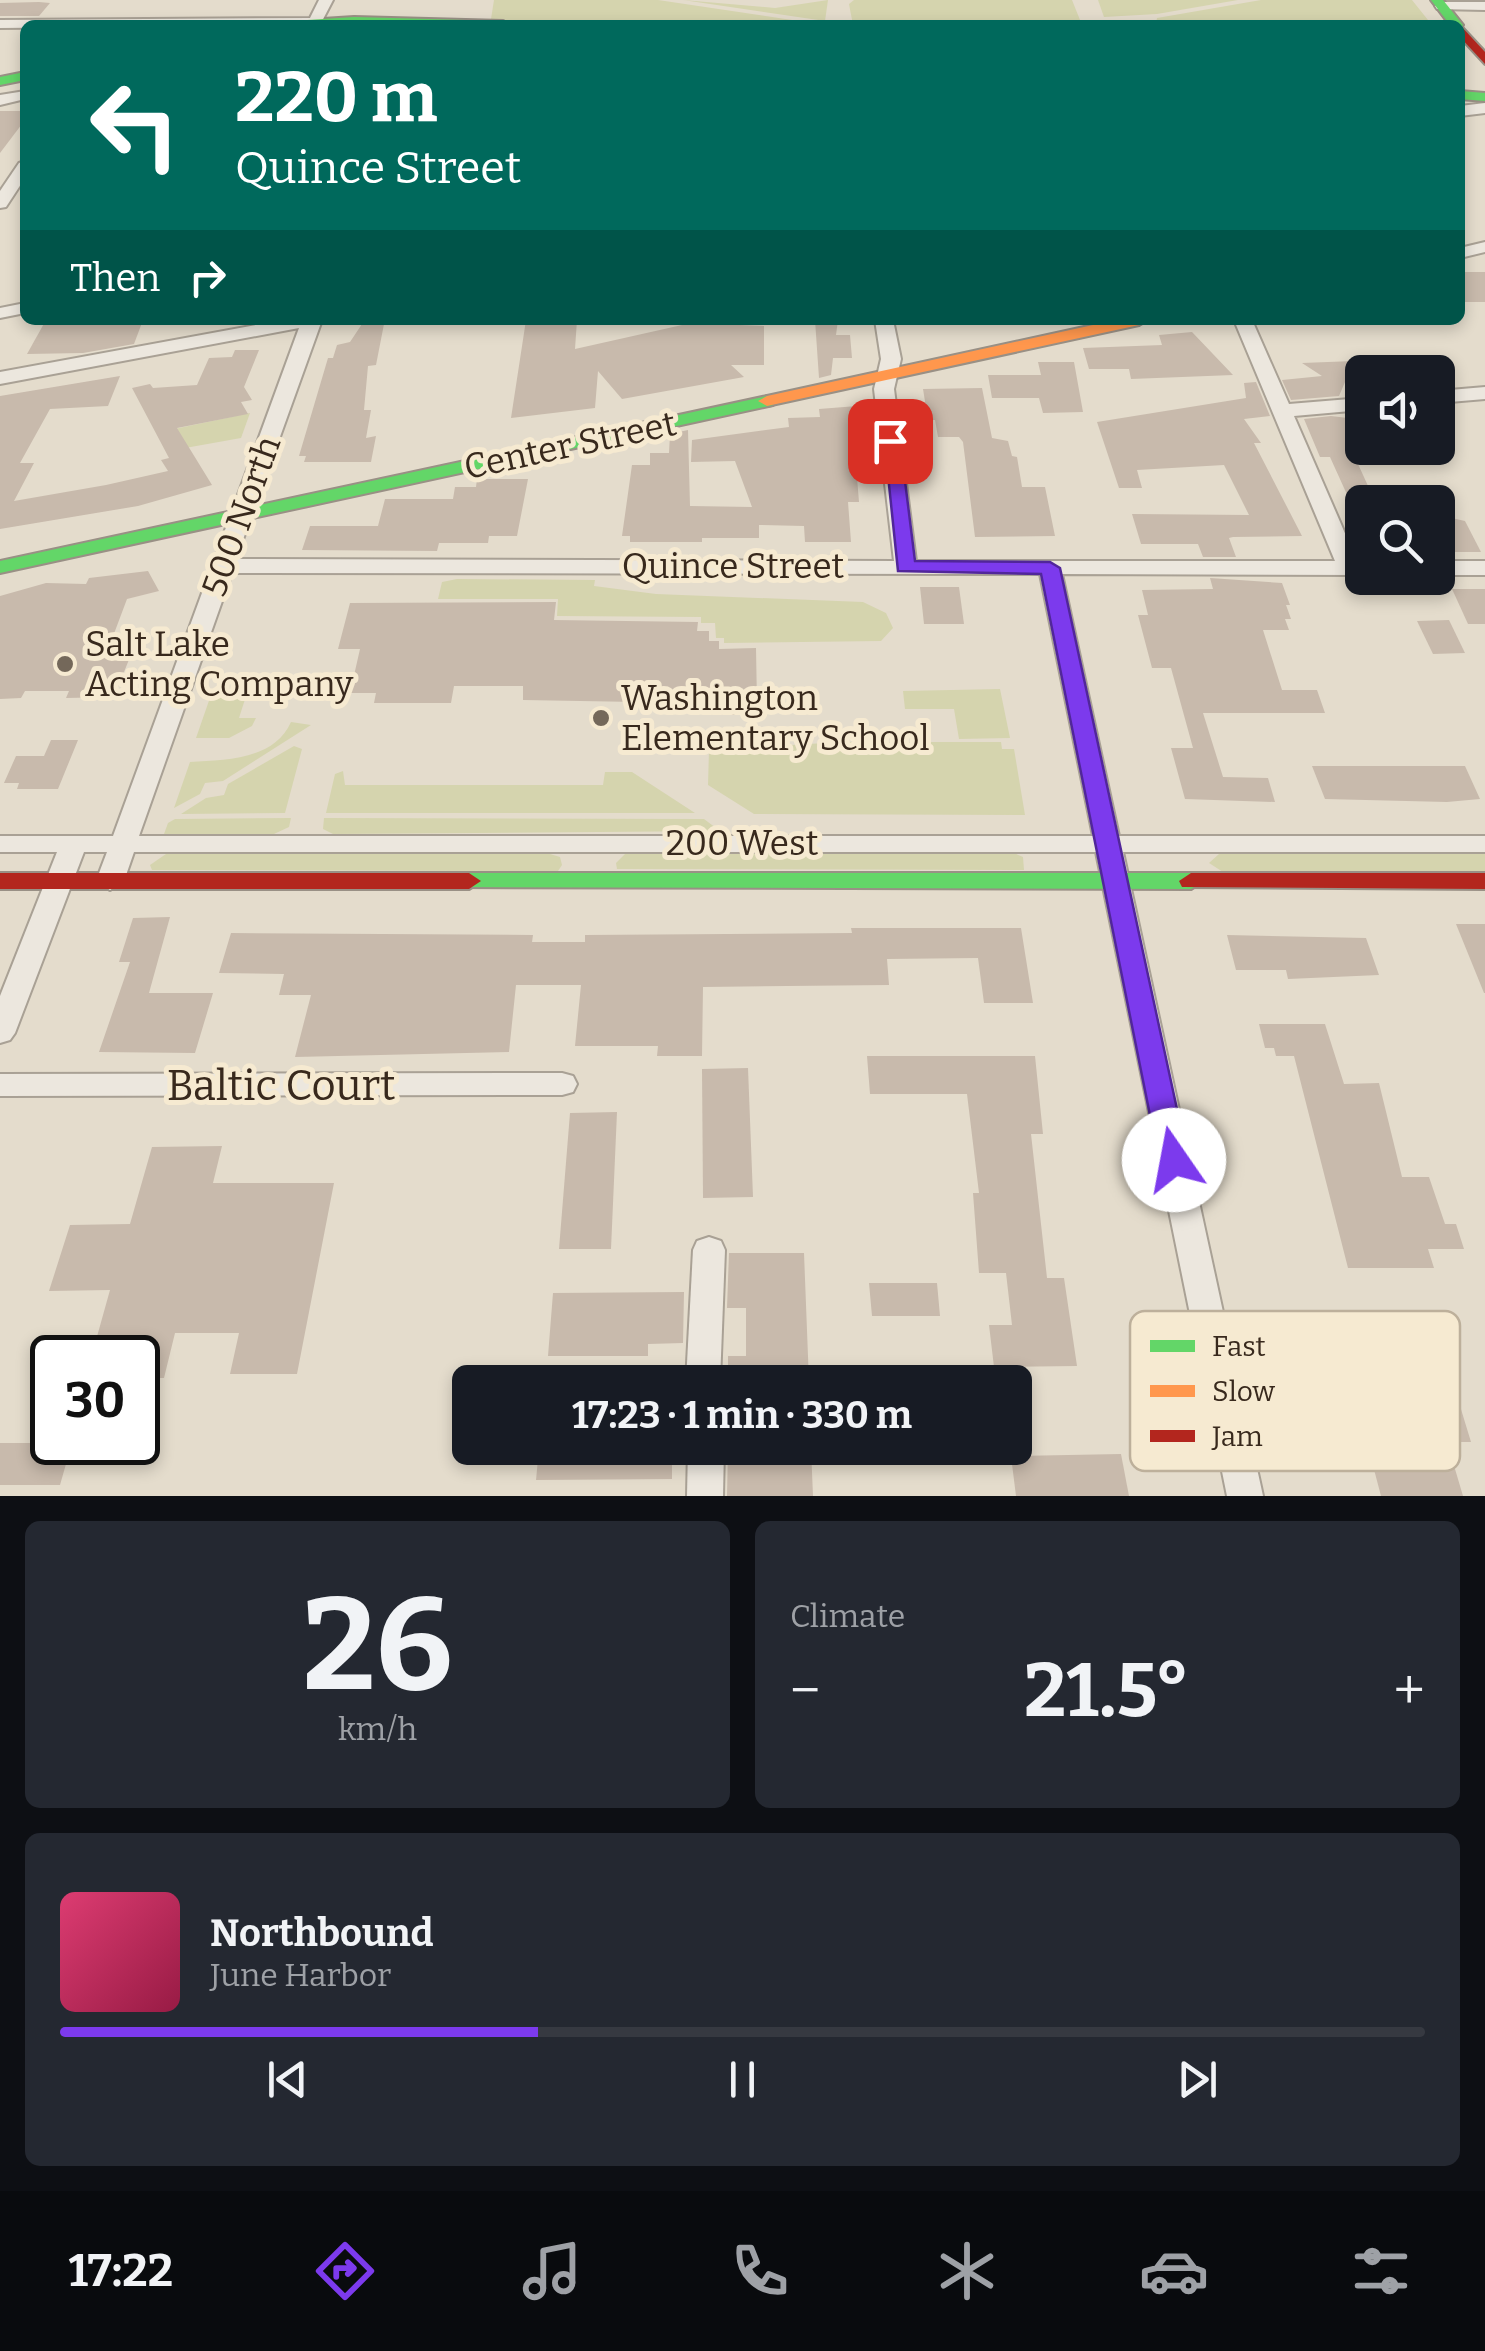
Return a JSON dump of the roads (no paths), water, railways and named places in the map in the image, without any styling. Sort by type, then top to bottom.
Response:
[{"type":"street","points":[[308,20],[326,0]]},
{"type":"street","points":[[1439,3],[1485,6]]},
{"type":"street","points":[[65,20],[73,10]]},
{"type":"street","points":[[1465,36],[1485,60]]},
{"type":"street","points":[[2,197],[20,173]]},
{"type":"street","points":[[0,378],[285,325]]},
{"type":"street","name":"500 North","points":[[110,881],[310,325]]},
{"type":"street","points":[[885,325],[891,359],[884,390],[906,567]]},
{"type":"street","name":"Center Street","points":[[0,567],[1116,325]]},
{"type":"street","points":[[1245,325],[1345,545]]},
{"type":"street","points":[[1455,396],[1485,393]]},
{"type":"street","points":[[1282,412],[1345,406]]},
{"type":"street","name":"Quince Street","points":[[223,566],[1345,568]]},
{"type":"street","points":[[1050,568],[1205,1311]]},
{"type":"street","points":[[1455,568],[1485,568]]},
{"type":"street","points":[[588,882],[592,843]]},
{"type":"street","name":"200 West","points":[[0,844],[1485,844]]},
{"type":"street","points":[[0,1033],[74,844]]},
{"type":"street","name":"200 West","points":[[0,881],[1485,881]]},
{"type":"street","name":"Baltic Court","points":[[0,1085],[562,1084]]},
{"type":"street","points":[[705,1365],[710,1250]]},
{"type":"street","points":[[706,1465],[706,1496]]},
{"type":"street","points":[[1239,1471],[1244,1496]]},
{"type":"place","name":"Salt Lake Acting Company","points":[[65,664]]},
{"type":"place","name":"Washington Elementary School","points":[[601,718]]}]
